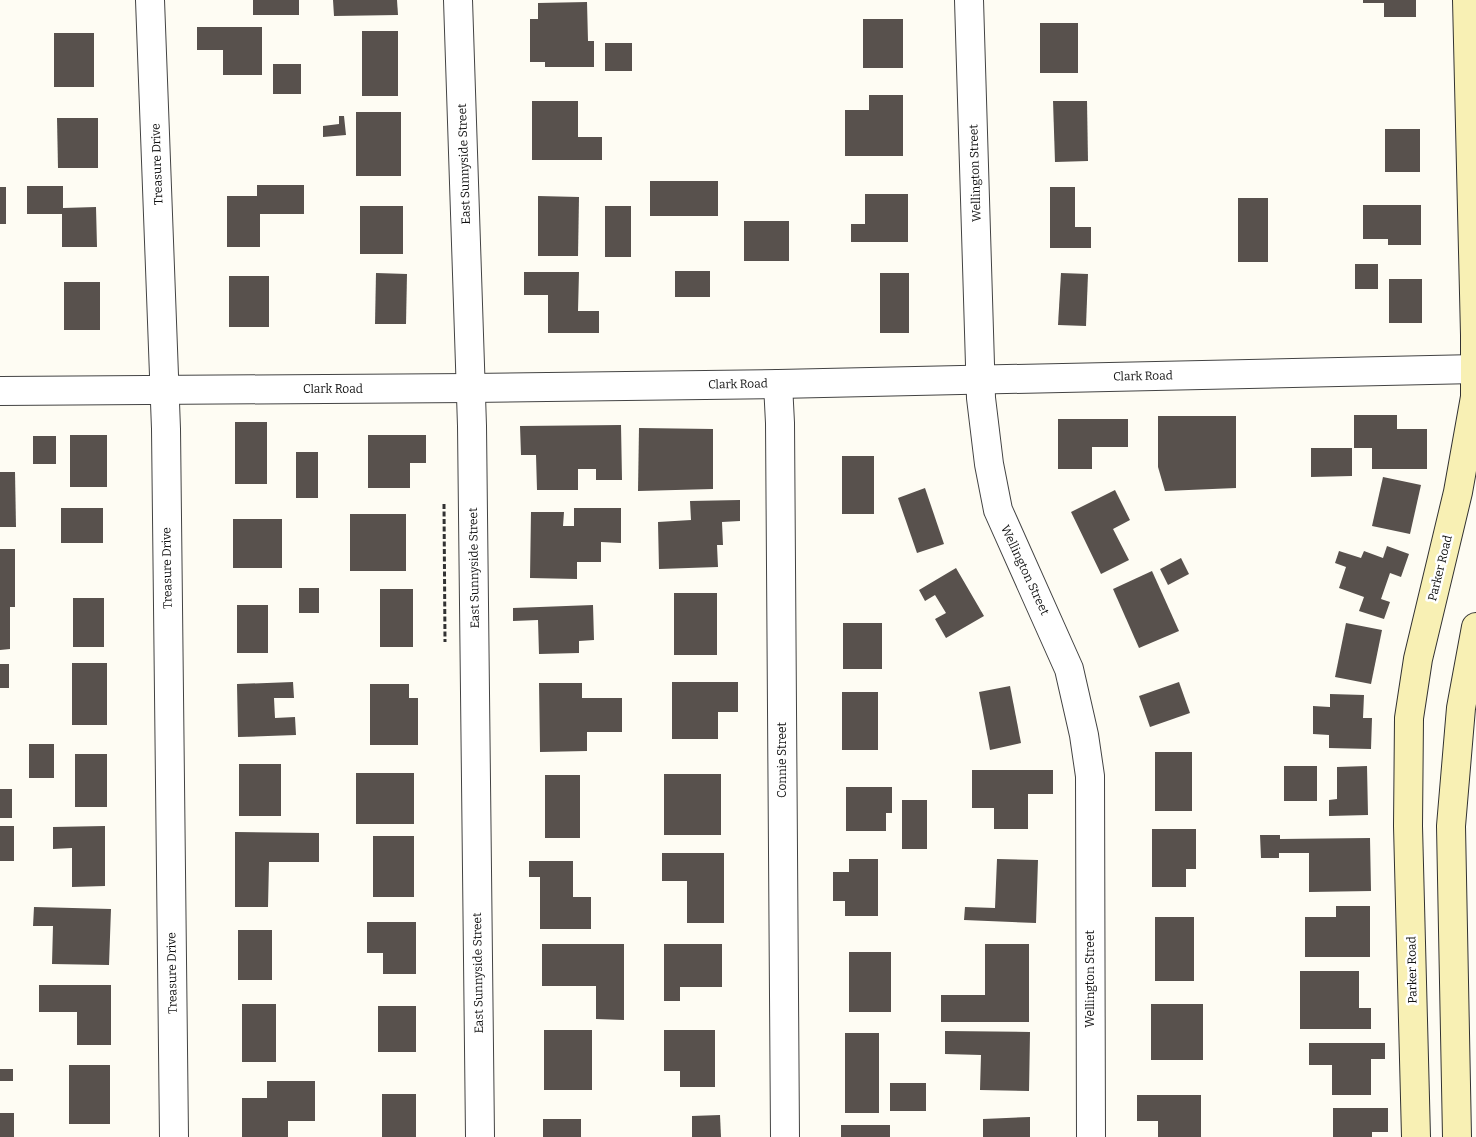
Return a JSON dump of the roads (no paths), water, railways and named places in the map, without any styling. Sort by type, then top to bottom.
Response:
[{"type":"main road","name":"Parker Road","points":[[1416,1131],[1408,826],[1409,718],[1418,659],[1458,492],[1475,397],[1466,0]]},
{"type":"main road","points":[[1416,1131],[1457,1129],[1451,826],[1461,708],[1476,627]]},
{"type":"main road","points":[[1408,826],[1451,826]]},
{"type":"street","name":"Treasure Drive","points":[[150,0],[165,390],[174,1137]]},
{"type":"street","name":"East Sunnyside Street","points":[[458,0],[472,426],[480,1137]]},
{"type":"street","name":"Wellington Street","points":[[969,0],[981,380],[988,464],[998,510],[1069,669],[1084,735],[1090,776],[1091,1137]]},
{"type":"street","name":"Clark Road","points":[[0,391],[778,384],[1475,369]]},
{"type":"street","name":"Connie Street","points":[[778,384],[780,433],[785,1137]]}]
